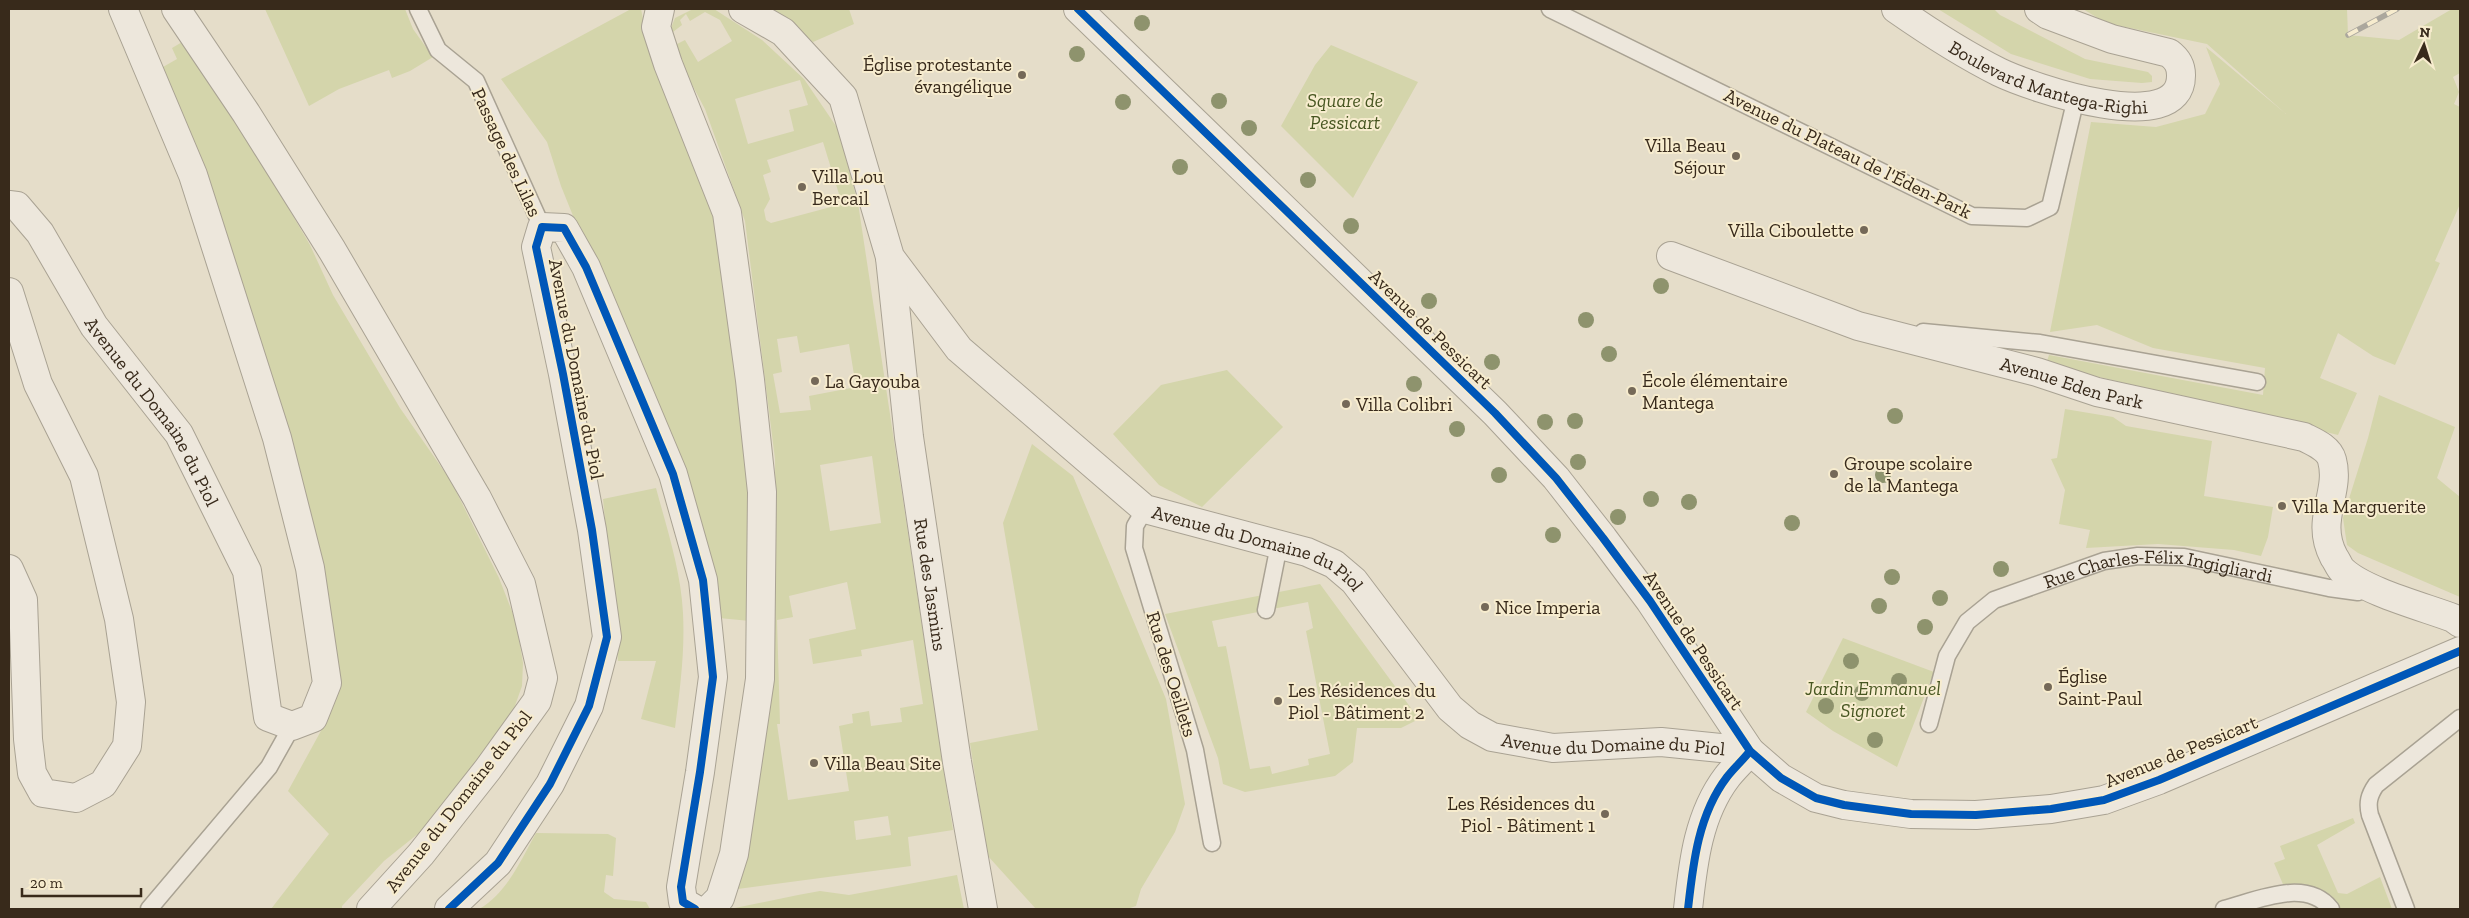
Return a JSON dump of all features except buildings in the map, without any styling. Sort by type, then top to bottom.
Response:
[{"type":"street","points":[[123,9],[193,175],[214,237],[277,438],[310,568],[327,683],[313,718],[292,726]]},
{"type":"street","name":"Avenue du Domaine du Piol","points":[[176,9],[246,113],[332,250],[477,498],[521,584],[543,678],[538,701],[488,770],[421,854],[371,909]]},
{"type":"street","points":[[660,9],[656,27],[668,64],[727,213],[750,380],[762,492],[760,679],[734,854],[720,898],[708,909]]},
{"type":"street","name":"Avenue du Domaine du Piol","points":[[743,9],[783,32],[843,97],[890,257],[959,348],[1145,509],[1307,552],[1334,564],[1354,581],[1450,708],[1470,725],[1492,737],[1553,748],[1661,742],[1750,751]]},
{"type":"street","name":"Avenue de Pessicart","points":[[1078,9],[1495,413],[1556,478],[1650,601],[1750,751],[1781,778],[1816,798],[1844,805],[1911,814],[1948,815],[1976,815],[2051,809],[2104,800],[2159,780],[2460,651]]},
{"type":"street","name":"Boulevard Mantega-Righi","points":[[1896,9],[1954,48],[2001,73],[2076,98],[2138,108],[2169,100],[2176,94],[2181,85],[2181,69],[2177,59],[2169,54],[2112,39],[2039,9]]},
{"type":"street","name":"Avenue du Domaine du Piol","points":[[9,205],[17,206],[40,233],[94,326],[179,434],[247,571],[268,717],[292,726]]},
{"type":"street","name":"Avenue du Domaine du Piol","points":[[449,909],[498,863],[550,784],[589,706],[607,637],[592,530],[563,374],[536,247],[542,227],[564,228],[586,268],[673,474],[703,580],[713,677],[681,887],[684,902],[695,909]]},
{"type":"street","name":"Avenue Eden Park","points":[[1671,256],[1858,326],[2028,369],[2097,392],[2304,437],[2321,445],[2332,459],[2333,480],[2326,518],[2328,545],[2342,570],[2368,587]]},
{"type":"street","name":"Rue des Jasmins","points":[[890,257],[910,447],[957,762],[983,909]]},
{"type":"street","points":[[9,292],[38,384],[84,476],[119,619],[131,702],[127,746],[103,784],[76,798],[43,793],[32,773],[28,739],[24,600],[9,569]]},
{"type":"street","name":"Rue Charles-Félix Ingigliardi","points":[[2368,587],[2453,618],[2460,623]]},
{"type":"street","points":[[1688,909],[1693,868],[1708,808],[1726,777],[1750,751]]},
{"type":"lane","name":"Passage des Lilas","points":[[418,9],[438,50],[476,81],[542,227]]},
{"type":"lane","name":"Avenue du Plateau de l'Éden-Park","points":[[1550,9],[1972,216],[2027,218],[2050,207],[2076,98]]},
{"type":"lane","points":[[1858,326],[2040,343],[2258,382]]},
{"type":"lane","name":"Rue des Oeillets","points":[[1145,509],[1135,526],[1134,548],[1195,750],[1212,843]]},
{"type":"lane","points":[[1266,610],[1279,544]]},
{"type":"lane","name":"Rue Charles-Félix Ingigliardi","points":[[1929,724],[1948,656],[1967,622],[1994,600],[2104,561],[2138,556],[2184,558],[2329,588],[2358,592],[2368,587]]},
{"type":"lane","points":[[2406,909],[2370,815],[2368,805],[2370,794],[2376,785],[2460,718]]},
{"type":"lane","points":[[149,909],[269,767],[292,726]]},
{"type":"lane","points":[[2224,909],[2272,896],[2302,893],[2314,895],[2331,909]]},
{"type":"green space","points":[[265,9],[405,9],[413,29],[433,57],[410,71],[392,78],[389,70],[339,89],[309,106]]},
{"type":"green space","points":[[631,9],[641,9],[646,34],[709,198],[721,255],[749,458],[750,621],[719,618],[698,531],[669,427],[586,248],[561,186],[547,142],[501,79]]},
{"type":"green space","points":[[693,9],[714,9],[762,40],[804,79],[838,129],[858,203],[953,830],[908,837],[911,866],[730,890],[771,669],[776,564],[775,459],[745,221],[705,109],[673,49],[671,28],[675,18]],"holes":[[[705,12],[720,20],[732,41],[698,62],[685,40],[677,44],[673,32],[682,25],[680,20],[686,14],[690,21]],[[800,80],[808,105],[789,110],[794,131],[748,144],[735,99]],[[823,142],[842,204],[771,223],[766,220],[764,210],[770,199],[763,175],[771,172],[767,160]],[[797,336],[800,353],[849,344],[856,387],[809,396],[811,410],[780,413],[773,374],[782,372],[777,339]],[[872,456],[881,523],[830,531],[820,465]],[[847,582],[856,629],[809,639],[813,664],[862,656],[861,650],[913,640],[923,704],[900,708],[902,722],[871,726],[869,711],[852,714],[853,723],[839,726],[849,791],[788,800],[777,724],[780,724],[777,620],[793,617],[789,596]],[[888,816],[891,835],[856,840],[854,821]]]},
{"type":"green space","points":[[772,9],[849,9],[854,24],[813,42]]},
{"type":"green space","points":[[1938,9],[1994,9],[2000,15],[2085,59],[2148,72],[2152,76],[2152,82],[2090,79],[2011,54]]},
{"type":"green space","points":[[2083,9],[2347,9],[2348,35],[2399,40],[2452,9],[2460,9],[2460,73],[2453,77],[2459,92],[2454,104],[2460,107],[2460,204],[2435,261],[2440,263],[2395,365],[2373,356],[2338,333],[2320,378],[2357,393],[2338,435],[2046,364],[2049,355],[2263,395],[2265,368],[2153,348],[2097,325],[2050,332],[2091,122],[2156,127],[2205,114],[2220,84],[2206,47],[2286,114],[2207,44],[2106,23]]},
{"type":"green space","points":[[189,38],[310,245],[333,295],[400,408],[451,481],[499,578],[515,619],[520,645],[523,663],[522,686],[511,717],[434,821],[384,861],[342,906],[342,909],[271,909],[329,834],[288,791],[328,718],[334,696],[206,179],[163,67],[177,59],[172,48]]},
{"type":"green space","name":"Square de Pessicart","points":[[1331,45],[1418,82],[1353,198],[1281,126],[1315,65]]},
{"type":"green space","points":[[1227,370],[1283,427],[1202,507],[1159,485],[1113,434],[1161,385]]},
{"type":"green space","points":[[2379,395],[2455,427],[2437,478],[2460,497],[2460,597],[2358,553],[2347,545],[2343,518],[2368,438]]},
{"type":"green space","points":[[2065,409],[2113,417],[2126,426],[2212,441],[2204,496],[2273,507],[2268,537],[2261,556],[2234,550],[2158,544],[2086,548],[2090,530],[2059,524],[2065,490],[2051,459],[2057,458]]},
{"type":"green space","points":[[1032,444],[1073,476],[1166,699],[1185,804],[1175,832],[1141,889],[1136,906],[1127,909],[1036,909],[987,855],[970,743],[1038,730],[1003,523]]},
{"type":"green space","points":[[656,488],[669,534],[682,597],[683,656],[675,728],[641,719],[656,661],[618,661],[603,499]]},
{"type":"green space","points":[[1320,584],[1419,719],[1401,728],[1357,728],[1353,762],[1335,776],[1245,792],[1223,784],[1218,758],[1165,614]],"holes":[[[1308,602],[1313,628],[1306,631],[1330,754],[1308,759],[1309,765],[1272,774],[1270,766],[1250,769],[1226,646],[1218,647],[1212,621]]]},
{"type":"green space","name":"Jardin Emmanuel Signoret","points":[[1843,638],[1934,672],[1897,767],[1833,731],[1806,712]]},
{"type":"green space","points":[[2353,818],[2355,823],[2317,845],[2338,893],[2347,894],[2380,877],[2392,909],[2336,909],[2285,889],[2274,863],[2285,859],[2280,846]]},
{"type":"green space","points":[[536,833],[608,834],[616,838],[613,876],[606,875],[604,892],[614,899],[646,902],[650,909],[479,909],[498,894],[505,885],[519,865]]},
{"type":"green space","points":[[957,875],[964,909],[730,909],[820,891],[849,895]]},
{"type":"railway","points":[[2348,35],[2397,9]]},
{"type":"cycle path","points":[[1078,9],[1495,413],[1556,478],[1650,601],[1750,751],[1781,778],[1816,798],[1844,805],[1911,814],[1976,815],[2051,809],[2104,800],[2159,780],[2460,651]]},
{"type":"cycle path","points":[[449,909],[498,863],[550,784],[589,706],[607,637],[592,530],[563,374],[536,247],[542,227],[564,228],[586,267],[673,474],[703,580],[713,677],[681,887],[683,902],[695,909]]},
{"type":"cycle path","points":[[1688,909],[1695,857],[1709,807],[1727,777],[1750,751]]},
{"type":"place","name":"Église protestante évangélique","points":[[1022,75]]},
{"type":"place","name":"Villa Beau Séjour","points":[[1736,156]]},
{"type":"place","name":"Villa Lou Bercail","points":[[802,187]]},
{"type":"place","name":"Villa Ciboulette","points":[[1864,230]]},
{"type":"place","name":"La Gayouba","points":[[815,381]]},
{"type":"place","name":"École élémentaire Mantega","points":[[1632,391]]},
{"type":"place","name":"Villa Colibri","points":[[1346,404]]},
{"type":"place","name":"Groupe scolaire de la Mantega","points":[[1834,474]]},
{"type":"place","name":"Villa Marguerite","points":[[2282,506]]},
{"type":"place","name":"Nice Imperia","points":[[1485,607]]},
{"type":"place","name":"Église Saint-Paul","points":[[2048,687]]},
{"type":"place","name":"Les Résidences du Piol - Bâtiment 2","points":[[1278,701]]},
{"type":"place","name":"Villa Beau Site","points":[[814,763]]},
{"type":"place","name":"Les Résidences du Piol - Bâtiment 1","points":[[1605,814]]}]
